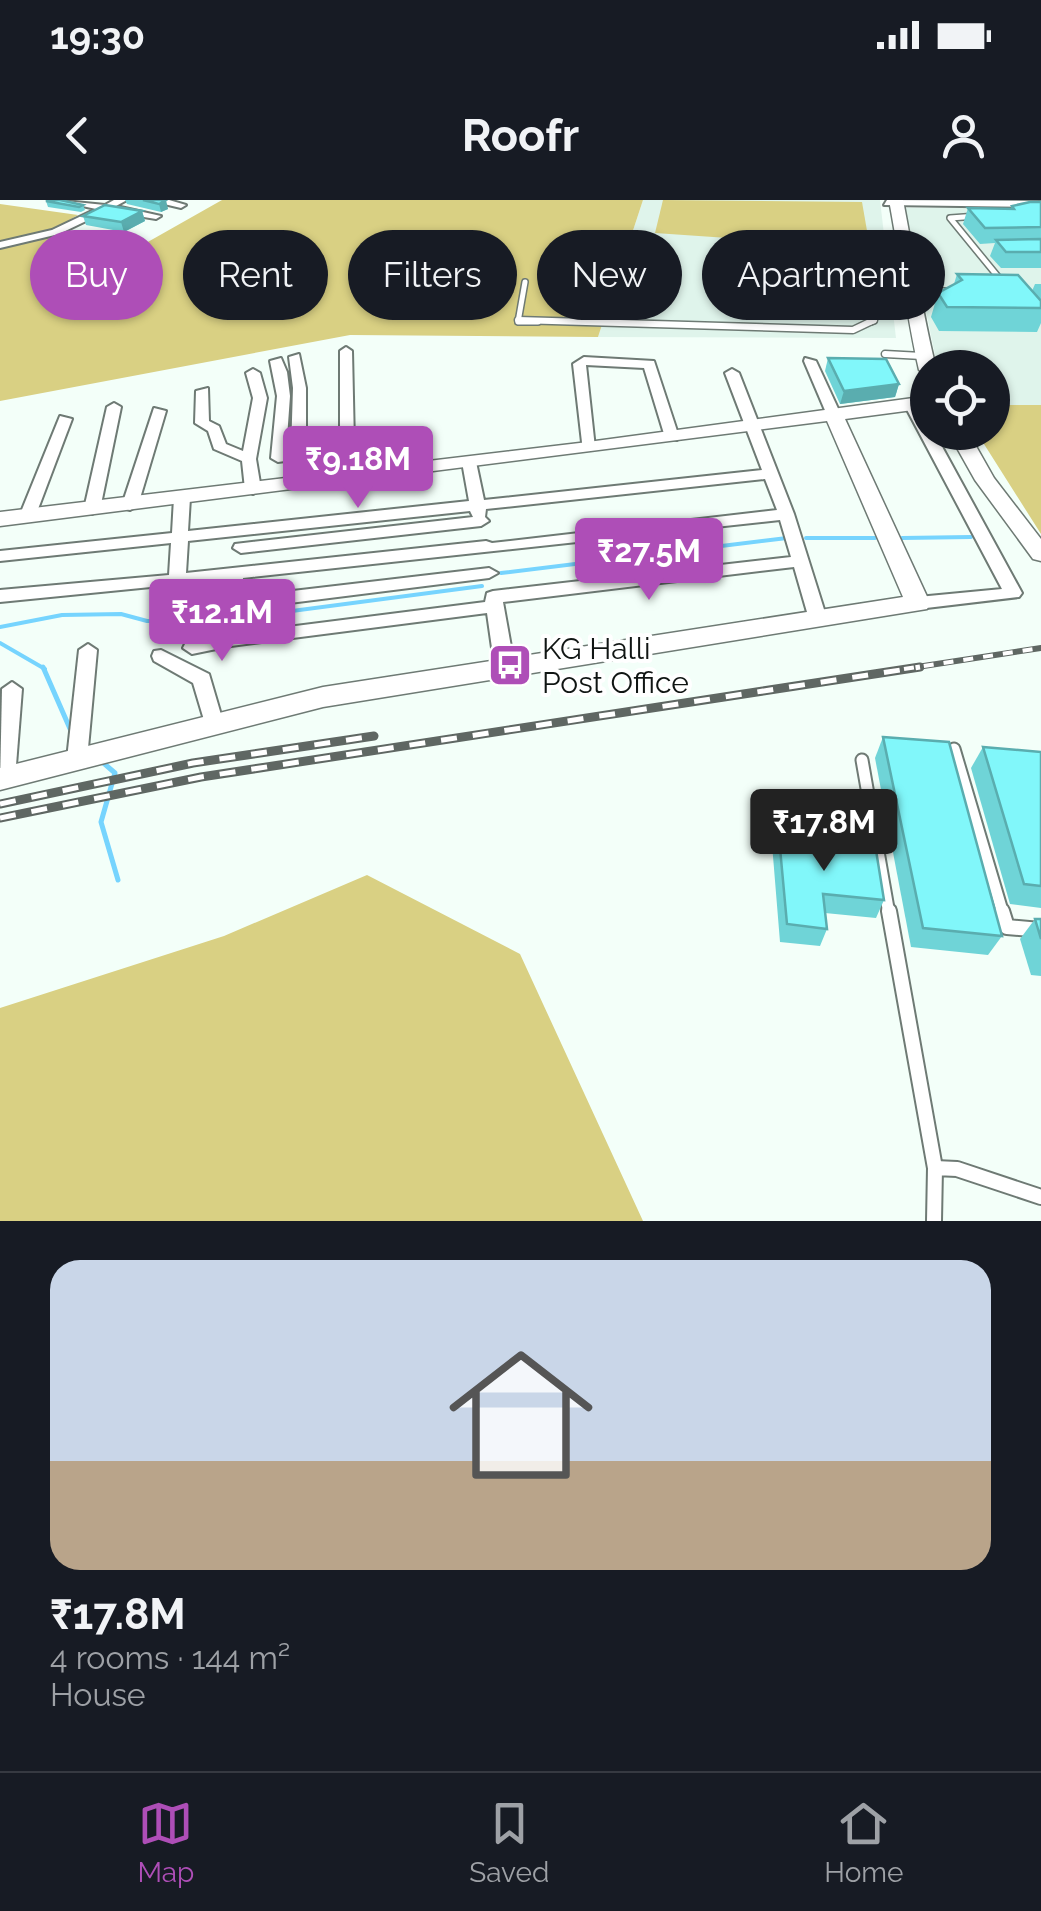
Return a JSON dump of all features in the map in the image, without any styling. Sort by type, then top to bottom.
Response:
[{"type":"main road","points":[[892,202],[899,230]]},
{"type":"main road","points":[[915,320],[922,350]]},
{"type":"main road","points":[[0,520],[910,404]]},
{"type":"main road","points":[[2,778],[402,682],[918,603],[834,415]]},
{"type":"main road","points":[[969,450],[996,495],[1041,554]]},
{"type":"street","points":[[60,200],[156,216]]},
{"type":"street","points":[[0,245],[55,232],[122,200]]},
{"type":"street","points":[[152,200],[181,205]]},
{"type":"street","points":[[892,202],[1041,204]]},
{"type":"street","points":[[87,217],[136,226]]},
{"type":"street","points":[[276,361],[283,375],[284,399],[278,458],[347,444],[346,352]]},
{"type":"street","points":[[296,357],[300,382],[297,455],[303,483]]},
{"type":"street","points":[[588,448],[579,364],[584,361],[650,364],[672,437]]},
{"type":"street","points":[[810,361],[834,415]]},
{"type":"street","points":[[252,372],[260,398],[249,459],[252,489]]},
{"type":"street","points":[[732,373],[786,514],[818,619]]},
{"type":"street","points":[[203,391],[202,423],[214,429],[219,446],[249,459]]},
{"type":"street","points":[[92,509],[114,406]]},
{"type":"street","points":[[130,504],[159,411]]},
{"type":"street","points":[[28,517],[65,420]]},
{"type":"street","points":[[918,603],[1012,593],[942,450]]},
{"type":"street","points":[[469,462],[505,669]]},
{"type":"street","points":[[241,548],[769,474]]},
{"type":"street","points":[[177,582],[182,498]]},
{"type":"street","points":[[0,556],[479,513]]},
{"type":"street","points":[[0,596],[177,582],[786,514]]},
{"type":"street","points":[[192,648],[800,561]]},
{"type":"street","points":[[233,604],[489,573]]},
{"type":"street","points":[[231,640],[234,574]]},
{"type":"street","points":[[77,759],[88,650]]},
{"type":"street","points":[[161,656],[202,678],[214,725]]},
{"type":"street","points":[[2,778],[8,695]]},
{"type":"lane","points":[[987,216],[950,218],[1010,292],[994,292]]},
{"type":"lane","points":[[975,250],[992,250]]},
{"type":"lane","points":[[525,282],[518,322],[853,330],[874,320]]},
{"type":"lane","points":[[945,291],[962,292]]},
{"type":"lane","points":[[885,354],[910,360]]},
{"type":"lane","points":[[954,749],[1007,927],[1041,930]]},
{"type":"lane","points":[[862,760],[935,1168],[934,1221]]},
{"type":"lane","points":[[935,1168],[957,1169],[1041,1197]]},
{"type":"shaded area","points":[[222,200],[643,200],[633,230],[537,230],[537,320],[604,320],[598,337],[350,335],[0,401],[0,204],[78,215],[54,229],[61,230],[30,230],[30,320],[163,320],[163,233]]},
{"type":"shaded area","points":[[643,200],[880,200],[883,230],[702,230],[702,320],[894,320],[896,338],[598,337],[604,320],[682,320],[682,230],[633,230]]},
{"type":"shaded area","points":[[663,200],[862,202],[867,230],[702,230],[702,236],[682,235],[682,230],[656,230]]},
{"type":"shaded area","points":[[905,208],[1041,208],[1041,405],[1010,405],[1010,350],[934,350],[928,320],[945,320],[945,230],[909,230]]},
{"type":"shaded area","points":[[1010,405],[1041,405],[1041,534],[988,450],[1010,450]]},
{"type":"shaded area","points":[[367,875],[520,954],[643,1221],[0,1221],[0,1008],[224,936]]},
{"type":"building","points":[[60,200],[83,205],[46,201]]},
{"type":"building","points":[[1041,202],[1041,227],[985,228],[968,208],[1014,209],[1012,206]]},
{"type":"building","points":[[105,205],[142,211],[121,222],[83,216]]},
{"type":"building","points":[[1041,239],[1041,252],[1006,252],[996,240]]},
{"type":"building","points":[[957,274],[1018,275],[1041,301],[1041,308],[947,307],[945,289],[962,280]]},
{"type":"building","points":[[828,358],[886,359],[899,384],[844,391]]},
{"type":"building","points":[[883,737],[949,742],[1002,936],[923,928]]},
{"type":"building","points":[[983,747],[1041,752],[1041,886],[1024,884]]},
{"type":"building","points":[[778,826],[815,829],[816,838],[875,844],[884,900],[823,894],[827,929],[787,924]]},
{"type":"waterway","points":[[902,538],[971,537]]},
{"type":"waterway","points":[[501,573],[787,538]]},
{"type":"waterway","points":[[806,538],[875,538]]},
{"type":"waterway","points":[[246,617],[482,586]]},
{"type":"waterway","points":[[0,627],[62,615],[121,614],[147,621],[218,621]]},
{"type":"waterway","points":[[0,643],[43,668]]},
{"type":"waterway","points":[[43,668],[71,731]]},
{"type":"waterway","points":[[100,760],[115,773],[101,822],[118,880]]},
{"type":"railway","points":[[904,669],[1041,648]]},
{"type":"railway","points":[[0,818],[201,777],[920,667]]},
{"type":"railway","points":[[0,804],[193,763],[374,736]]},
{"type":"place","name":"KG Halli Post Office","points":[[510,665]]}]
